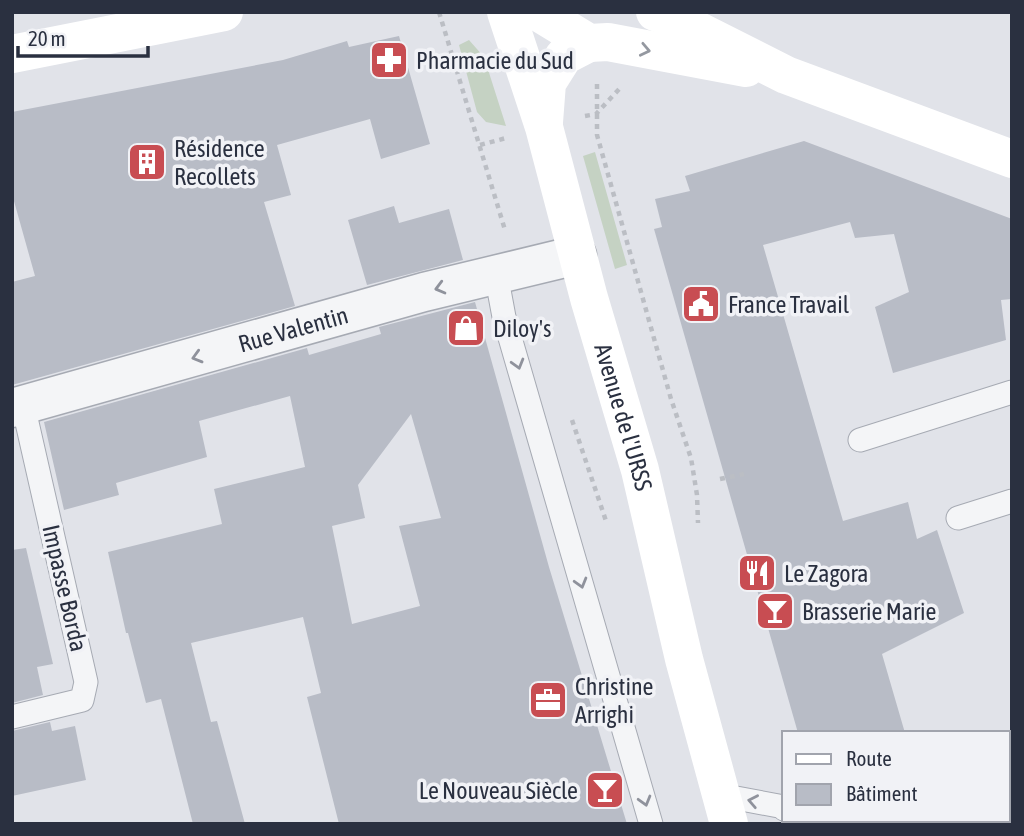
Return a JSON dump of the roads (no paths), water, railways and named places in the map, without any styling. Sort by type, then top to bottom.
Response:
[{"type":"main road","points":[[12,54],[224,12]]},
{"type":"main road","name":"Avenue de l'URSS","points":[[506,12],[544,127],[640,470],[684,659],[725,809]]},
{"type":"main road","points":[[538,12],[589,43]]},
{"type":"main road","points":[[655,12],[679,21],[786,75],[1012,159]]},
{"type":"main road","points":[[544,127],[547,83],[564,56],[589,43],[608,42],[786,75]]},
{"type":"street","name":"Rue Valentin","points":[[18,407],[424,292],[578,255]]},
{"type":"lane","points":[[496,274],[504,317],[651,824]]},
{"type":"lane","points":[[860,440],[1012,392]]},
{"type":"lane","name":"Impasse Borda","points":[[12,717],[82,700],[86,682],[18,407]]},
{"type":"lane","points":[[958,518],[1012,501]]},
{"type":"lane","points":[[725,809],[782,807]]},
{"type":"place","name":"Pharmacie du Sud","points":[[389,60]]},
{"type":"place","name":"Résidence Recollets","points":[[147,162]]},
{"type":"place","name":"France Travail","points":[[701,304]]},
{"type":"place","name":"Diloy's","points":[[466,328]]},
{"type":"place","name":"Le Zagora","points":[[757,573]]},
{"type":"place","name":"Brasserie Marie","points":[[775,611]]},
{"type":"place","name":"Christine Arrighi","points":[[548,700]]},
{"type":"place","name":"Le Nouveau Siècle","points":[[605,790]]}]
